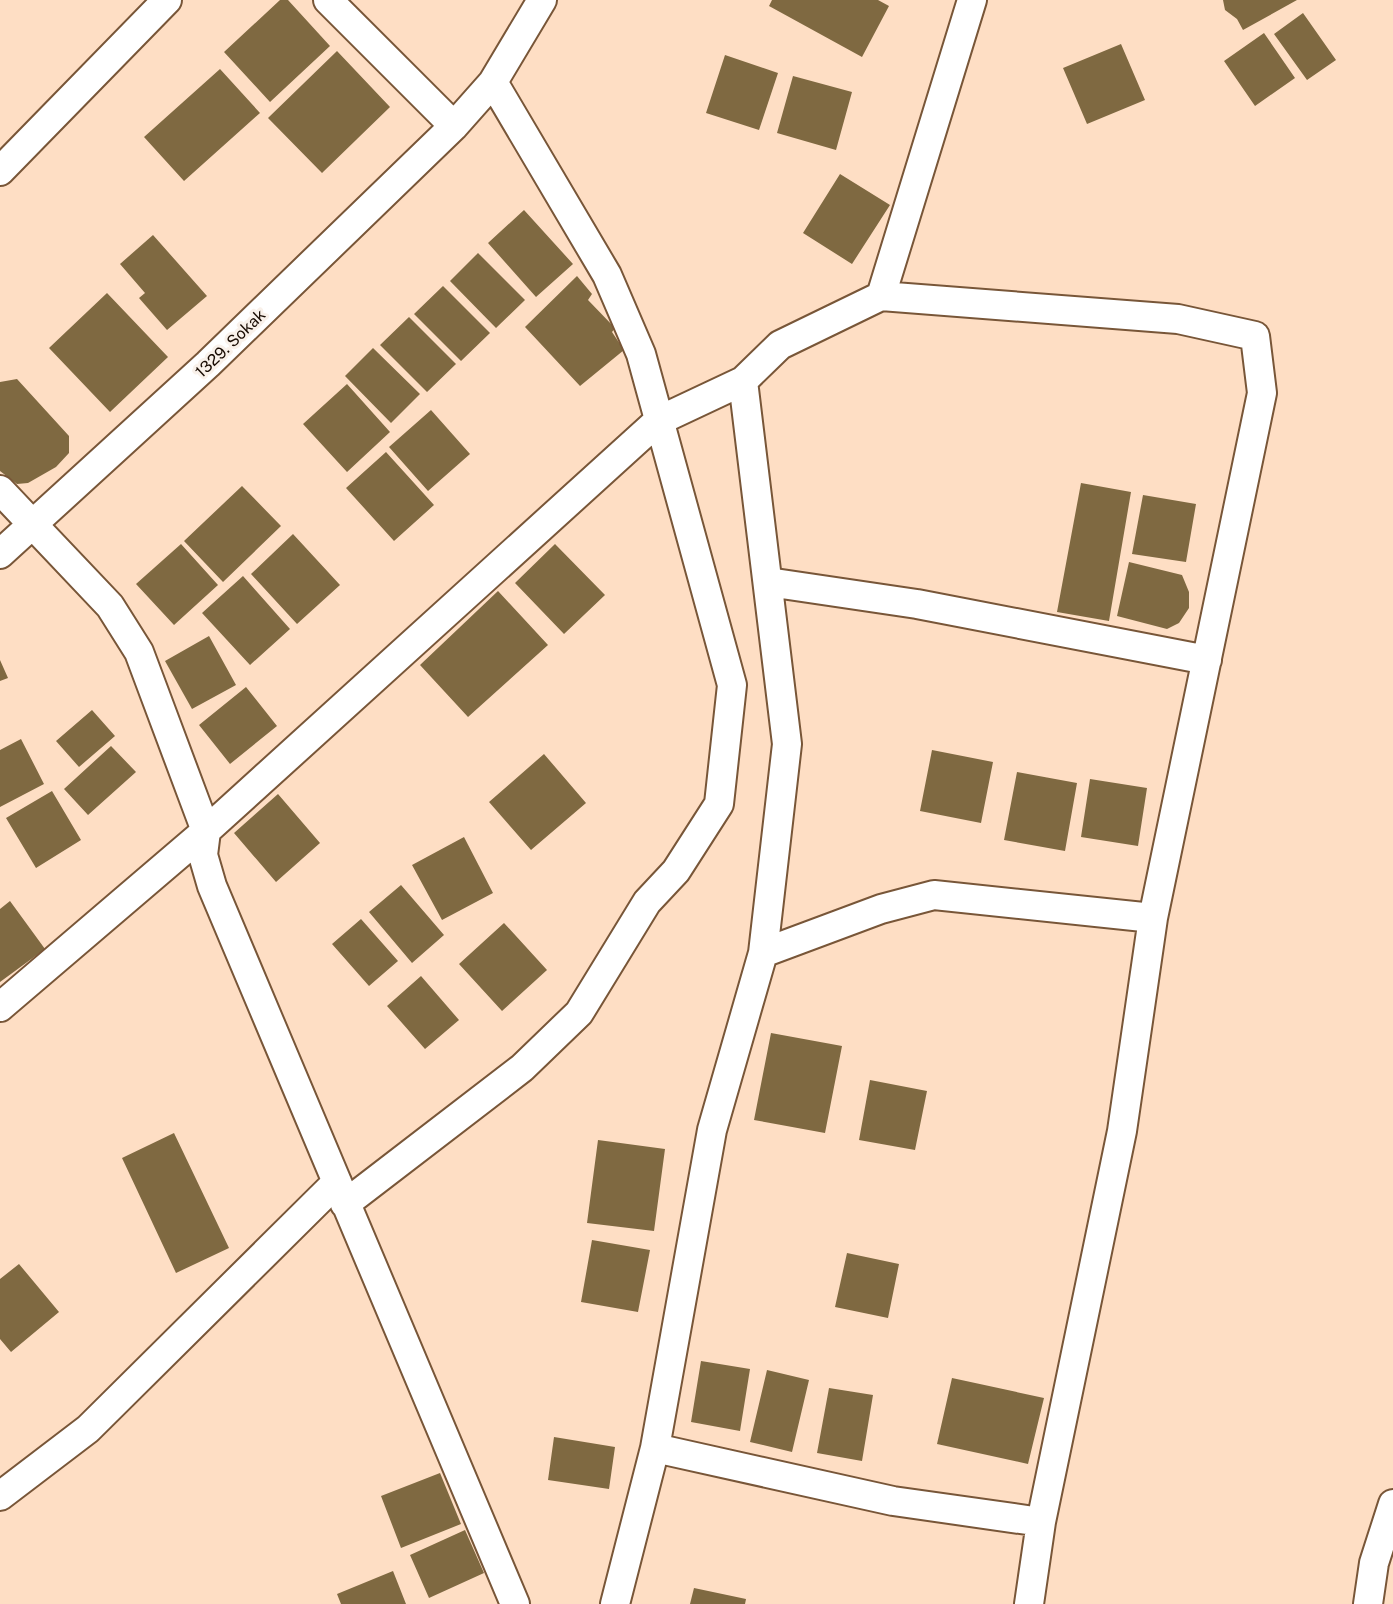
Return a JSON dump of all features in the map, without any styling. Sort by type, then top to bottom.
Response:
[{"type":"street","points":[[0,171],[167,0]]},
{"type":"street","points":[[328,0],[454,126]]},
{"type":"street","name":"1329. Sokak","points":[[0,554],[208,364],[454,126],[493,82],[542,0]]},
{"type":"street","points":[[881,296],[972,0]]},
{"type":"street","points":[[0,1496],[88,1429],[341,1193],[522,1068],[579,1013],[648,902],[676,872],[719,804],[732,686],[641,354],[607,275],[493,82]]},
{"type":"street","points":[[0,1007],[206,831],[658,421],[743,381],[780,345],[881,296],[1178,319],[1255,336],[1262,393],[1153,918],[1122,1131],[1041,1522],[1029,1604]]},
{"type":"street","points":[[615,1604],[655,1448],[712,1130],[764,953],[787,744],[743,381]]},
{"type":"street","points":[[0,490],[110,606],[139,652],[206,831],[203,855],[212,886],[515,1604]]},
{"type":"street","points":[[768,582],[917,604],[1207,660]]},
{"type":"street","points":[[764,953],[881,909],[934,895],[1153,918]]},
{"type":"street","points":[[655,1448],[893,1501],[1041,1522]]},
{"type":"street","points":[[1368,1604],[1374,1563],[1393,1504]]},
{"type":"building","points":[[280,0],[288,0],[330,46],[270,102],[224,52]]},
{"type":"building","points":[[772,0],[878,0],[889,6],[862,57],[769,6]]},
{"type":"building","points":[[1223,0],[1297,0],[1243,30],[1237,19],[1225,10]]},
{"type":"building","points":[[1303,13],[1336,60],[1307,80],[1274,34]]},
{"type":"building","points":[[1264,33],[1295,78],[1255,106],[1224,61]]},
{"type":"building","points":[[1121,44],[1145,100],[1087,124],[1063,68]]},
{"type":"building","points":[[337,51],[390,107],[322,173],[268,118]]},
{"type":"building","points":[[725,55],[778,73],[759,130],[706,113]]},
{"type":"building","points":[[220,69],[260,113],[184,181],[144,137]]},
{"type":"building","points":[[793,76],[852,92],[836,150],[777,133]]},
{"type":"building","points":[[840,174],[890,205],[852,264],[803,233]]},
{"type":"building","points":[[524,210],[573,264],[536,297],[488,243]]},
{"type":"building","points":[[153,235],[207,296],[167,330],[139,298],[145,293],[120,264]]},
{"type":"building","points":[[478,253],[525,300],[496,328],[450,281]]},
{"type":"building","points":[[577,276],[592,294],[588,300],[615,328],[612,332],[624,350],[580,386],[525,327]]},
{"type":"building","points":[[443,286],[490,333],[461,361],[414,314]]},
{"type":"building","points":[[107,293],[168,357],[110,412],[49,348]]},
{"type":"building","points":[[409,317],[456,364],[427,392],[380,345]]},
{"type":"building","points":[[373,348],[420,394],[391,423],[345,376]]},
{"type":"building","points":[[17,379],[69,436],[69,453],[56,467],[28,483],[17,484],[0,471],[0,382]]},
{"type":"building","points":[[347,384],[390,432],[347,472],[303,424]]},
{"type":"building","points":[[431,410],[470,454],[428,491],[389,447]]},
{"type":"building","points":[[386,452],[434,505],[394,541],[346,488]]},
{"type":"building","points":[[1081,483],[1131,492],[1109,621],[1057,612]]},
{"type":"building","points":[[242,486],[281,526],[223,582],[184,541]]},
{"type":"building","points":[[1143,495],[1196,504],[1186,562],[1132,554]]},
{"type":"building","points":[[293,534],[340,585],[297,624],[251,574]]},
{"type":"building","points":[[181,544],[218,585],[174,625],[136,584]]},
{"type":"building","points":[[555,544],[605,595],[564,634],[515,583]]},
{"type":"building","points":[[1129,562],[1182,575],[1189,592],[1189,608],[1179,623],[1167,629],[1117,616]]},
{"type":"building","points":[[243,576],[290,629],[250,665],[202,613]]},
{"type":"building","points":[[498,591],[548,645],[468,717],[420,665]]},
{"type":"building","points":[[209,636],[236,685],[192,709],[165,661]]},
{"type":"building","points":[[0,660],[8,678],[0,681]]},
{"type":"building","points":[[246,687],[277,726],[230,764],[199,725]]},
{"type":"building","points":[[92,710],[115,736],[79,767],[56,741]]},
{"type":"building","points":[[21,739],[44,784],[0,807],[0,750]]},
{"type":"building","points":[[111,746],[136,772],[88,815],[64,789]]},
{"type":"building","points":[[932,750],[993,762],[981,823],[920,811]]},
{"type":"building","points":[[544,754],[586,803],[531,850],[489,802]]},
{"type":"building","points":[[1017,772],[1077,783],[1065,851],[1004,840]]},
{"type":"building","points":[[1090,779],[1147,788],[1138,846],[1081,837]]},
{"type":"building","points":[[52,791],[81,840],[36,868],[6,818]]},
{"type":"building","points":[[278,794],[320,843],[276,882],[234,833]]},
{"type":"building","points":[[464,837],[493,893],[442,920],[412,865]]},
{"type":"building","points":[[401,885],[444,935],[412,963],[369,912]]},
{"type":"building","points":[[10,901],[45,949],[0,982],[0,909]]},
{"type":"building","points":[[361,919],[398,961],[369,986],[332,944]]},
{"type":"building","points":[[504,923],[547,970],[502,1011],[459,964]]},
{"type":"building","points":[[421,976],[459,1020],[425,1049],[387,1006]]},
{"type":"building","points":[[771,1033],[842,1046],[825,1133],[754,1120]]},
{"type":"building","points":[[870,1080],[927,1091],[915,1150],[859,1140]]},
{"type":"building","points":[[174,1133],[229,1248],[176,1273],[122,1158]]},
{"type":"building","points":[[598,1140],[665,1149],[654,1231],[587,1223]]},
{"type":"building","points":[[592,1240],[650,1250],[638,1312],[581,1302]]},
{"type":"building","points":[[847,1253],[899,1264],[888,1318],[835,1307]]},
{"type":"building","points":[[19,1264],[59,1312],[11,1352],[0,1339],[0,1279]]},
{"type":"building","points":[[701,1361],[750,1369],[740,1431],[691,1422]]},
{"type":"building","points":[[767,1370],[809,1380],[792,1452],[750,1442]]},
{"type":"building","points":[[952,1378],[1044,1398],[1028,1464],[937,1444]]},
{"type":"building","points":[[829,1388],[873,1395],[862,1461],[817,1453]]},
{"type":"building","points":[[554,1437],[615,1447],[609,1489],[548,1480]]},
{"type":"building","points":[[440,1473],[461,1524],[401,1548],[381,1496]]},
{"type":"building","points":[[465,1530],[484,1573],[429,1598],[410,1555]]},
{"type":"building","points":[[393,1571],[406,1604],[341,1604],[337,1594]]},
{"type":"building","points":[[694,1588],[746,1599],[745,1604],[690,1604]]}]
